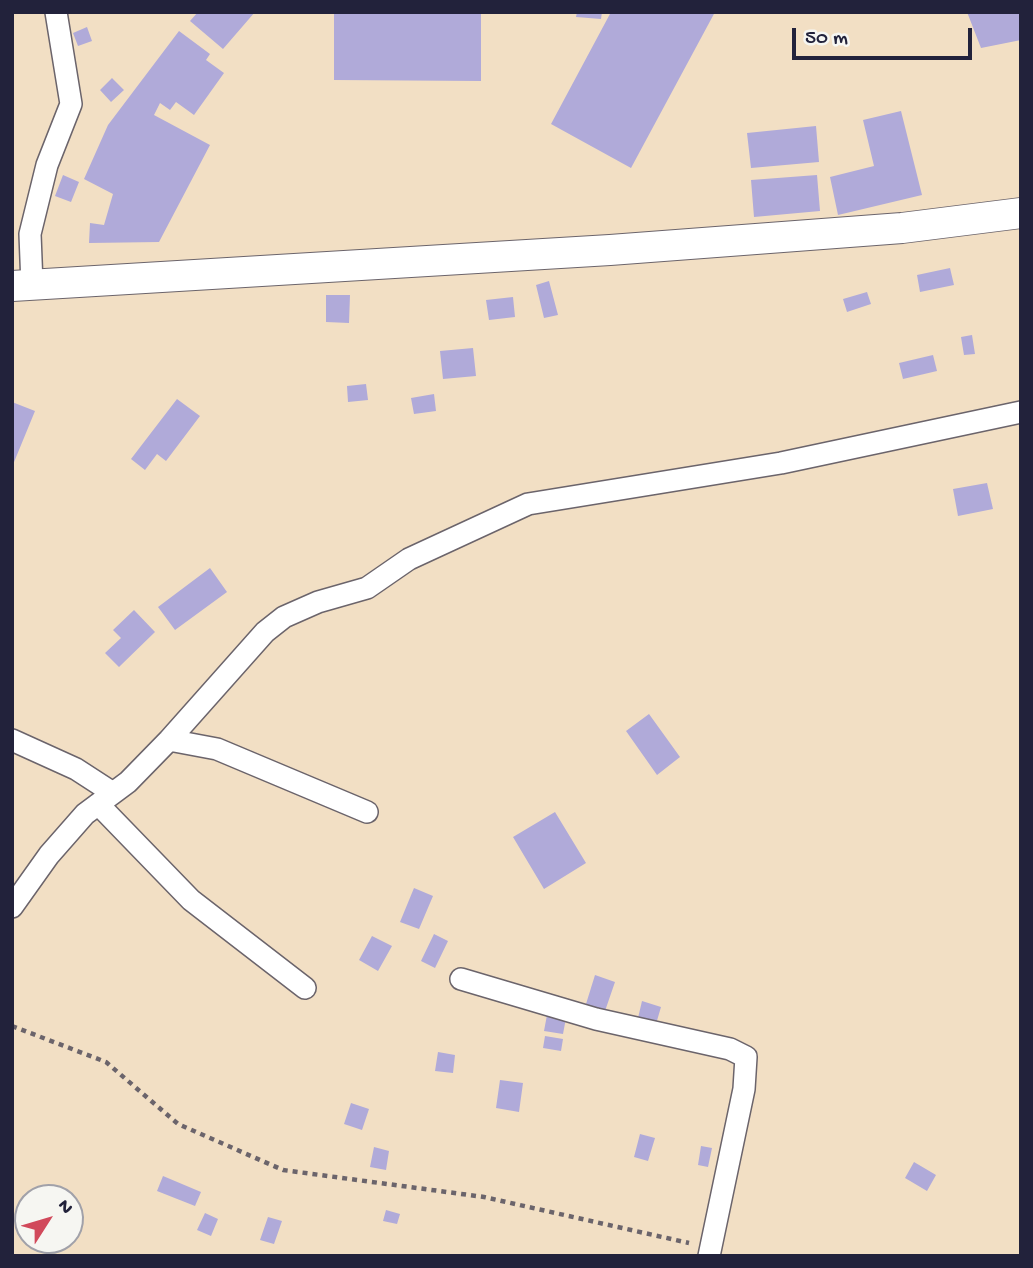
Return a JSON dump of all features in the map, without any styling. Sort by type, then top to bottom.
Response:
[{"type":"street","points":[[55,12],[71,104],[47,165],[30,234],[22,286],[680,245],[902,228],[1021,213]]},
{"type":"street","points":[[12,907],[49,855],[85,814],[106,799],[169,740],[265,632],[284,617],[318,602],[367,588],[409,559],[528,504],[781,463],[1021,412]]},
{"type":"street","points":[[12,740],[76,769],[106,799],[191,900],[305,988]]},
{"type":"street","points":[[169,740],[217,749],[367,812]]},
{"type":"street","points":[[461,979],[596,1018],[730,1049],[746,1056],[744,1089],[710,1252]]},
{"type":"path","points":[[12,1026],[106,1062],[178,1124],[283,1170],[484,1198],[710,1252]]},
{"type":"building","points":[[198,12],[255,12],[223,49],[190,21]]},
{"type":"building","points":[[334,12],[481,12],[481,81],[334,80]]},
{"type":"building","points":[[577,12],[602,12],[601,19],[576,17]]},
{"type":"building","points":[[611,12],[715,12],[631,168],[551,124]]},
{"type":"building","points":[[967,12],[1021,12],[1021,40],[981,48]]},
{"type":"building","points":[[87,27],[92,41],[78,46],[73,33]]},
{"type":"building","points":[[179,31],[210,54],[206,60],[224,73],[194,115],[176,102],[170,110],[160,103],[154,115],[210,145],[159,242],[89,243],[90,223],[104,225],[113,194],[84,179],[108,125]]},
{"type":"building","points":[[112,78],[124,90],[111,102],[100,90]]},
{"type":"building","points":[[901,111],[922,195],[838,215],[830,177],[874,166],[863,120]]},
{"type":"building","points":[[816,126],[819,162],[751,168],[747,133]]},
{"type":"building","points":[[63,175],[79,182],[71,202],[55,196]]},
{"type":"building","points":[[817,175],[820,211],[754,217],[751,180]]},
{"type":"building","points":[[950,268],[954,285],[920,292],[917,275]]},
{"type":"building","points":[[549,281],[558,315],[544,318],[536,285]]},
{"type":"building","points":[[867,292],[871,304],[847,312],[843,299]]},
{"type":"building","points":[[326,295],[350,295],[349,323],[326,322]]},
{"type":"building","points":[[513,297],[515,317],[489,320],[486,300]]},
{"type":"building","points":[[972,335],[975,354],[964,355],[961,337]]},
{"type":"building","points":[[473,348],[476,376],[443,379],[440,351]]},
{"type":"building","points":[[933,355],[937,371],[903,379],[899,363]]},
{"type":"building","points":[[366,384],[368,400],[348,402],[347,386]]},
{"type":"building","points":[[434,394],[436,411],[414,414],[411,398]]},
{"type":"building","points":[[177,399],[200,416],[166,461],[157,454],[145,470],[131,459]]},
{"type":"building","points":[[12,402],[35,411],[12,467]]},
{"type":"building","points":[[987,483],[993,509],[958,516],[953,489]]},
{"type":"building","points":[[210,568],[227,592],[175,630],[158,607]]},
{"type":"building","points":[[134,610],[155,632],[119,667],[105,653],[121,638],[113,630]]},
{"type":"building","points":[[649,714],[680,757],[657,775],[626,731]]},
{"type":"building","points":[[555,812],[586,863],[544,889],[513,837]]},
{"type":"building","points":[[414,888],[433,896],[419,929],[400,922]]},
{"type":"building","points":[[434,934],[448,941],[435,968],[421,961]]},
{"type":"building","points":[[372,936],[392,946],[378,971],[359,960]]},
{"type":"building","points":[[595,975],[615,982],[605,1011],[586,1004]]},
{"type":"building","points":[[642,1001],[661,1007],[656,1024],[638,1018]]},
{"type":"building","points":[[547,1015],[566,1018],[563,1034],[544,1031]]},
{"type":"building","points":[[545,1036],[563,1039],[561,1051],[543,1048]]},
{"type":"building","points":[[438,1052],[455,1055],[453,1073],[435,1071]]},
{"type":"building","points":[[500,1080],[523,1083],[519,1112],[496,1108]]},
{"type":"building","points":[[351,1103],[369,1109],[362,1130],[344,1124]]},
{"type":"building","points":[[640,1134],[655,1138],[648,1161],[634,1157]]},
{"type":"building","points":[[701,1146],[712,1148],[708,1167],[698,1165]]},
{"type":"building","points":[[374,1147],[389,1151],[386,1170],[370,1167]]},
{"type":"building","points":[[914,1162],[936,1175],[927,1191],[905,1178]]},
{"type":"building","points":[[163,1176],[201,1192],[195,1206],[157,1191]]},
{"type":"building","points":[[386,1210],[400,1214],[397,1224],[383,1221]]},
{"type":"building","points":[[205,1213],[218,1219],[211,1236],[197,1230]]},
{"type":"building","points":[[268,1217],[282,1221],[274,1244],[260,1240]]}]
